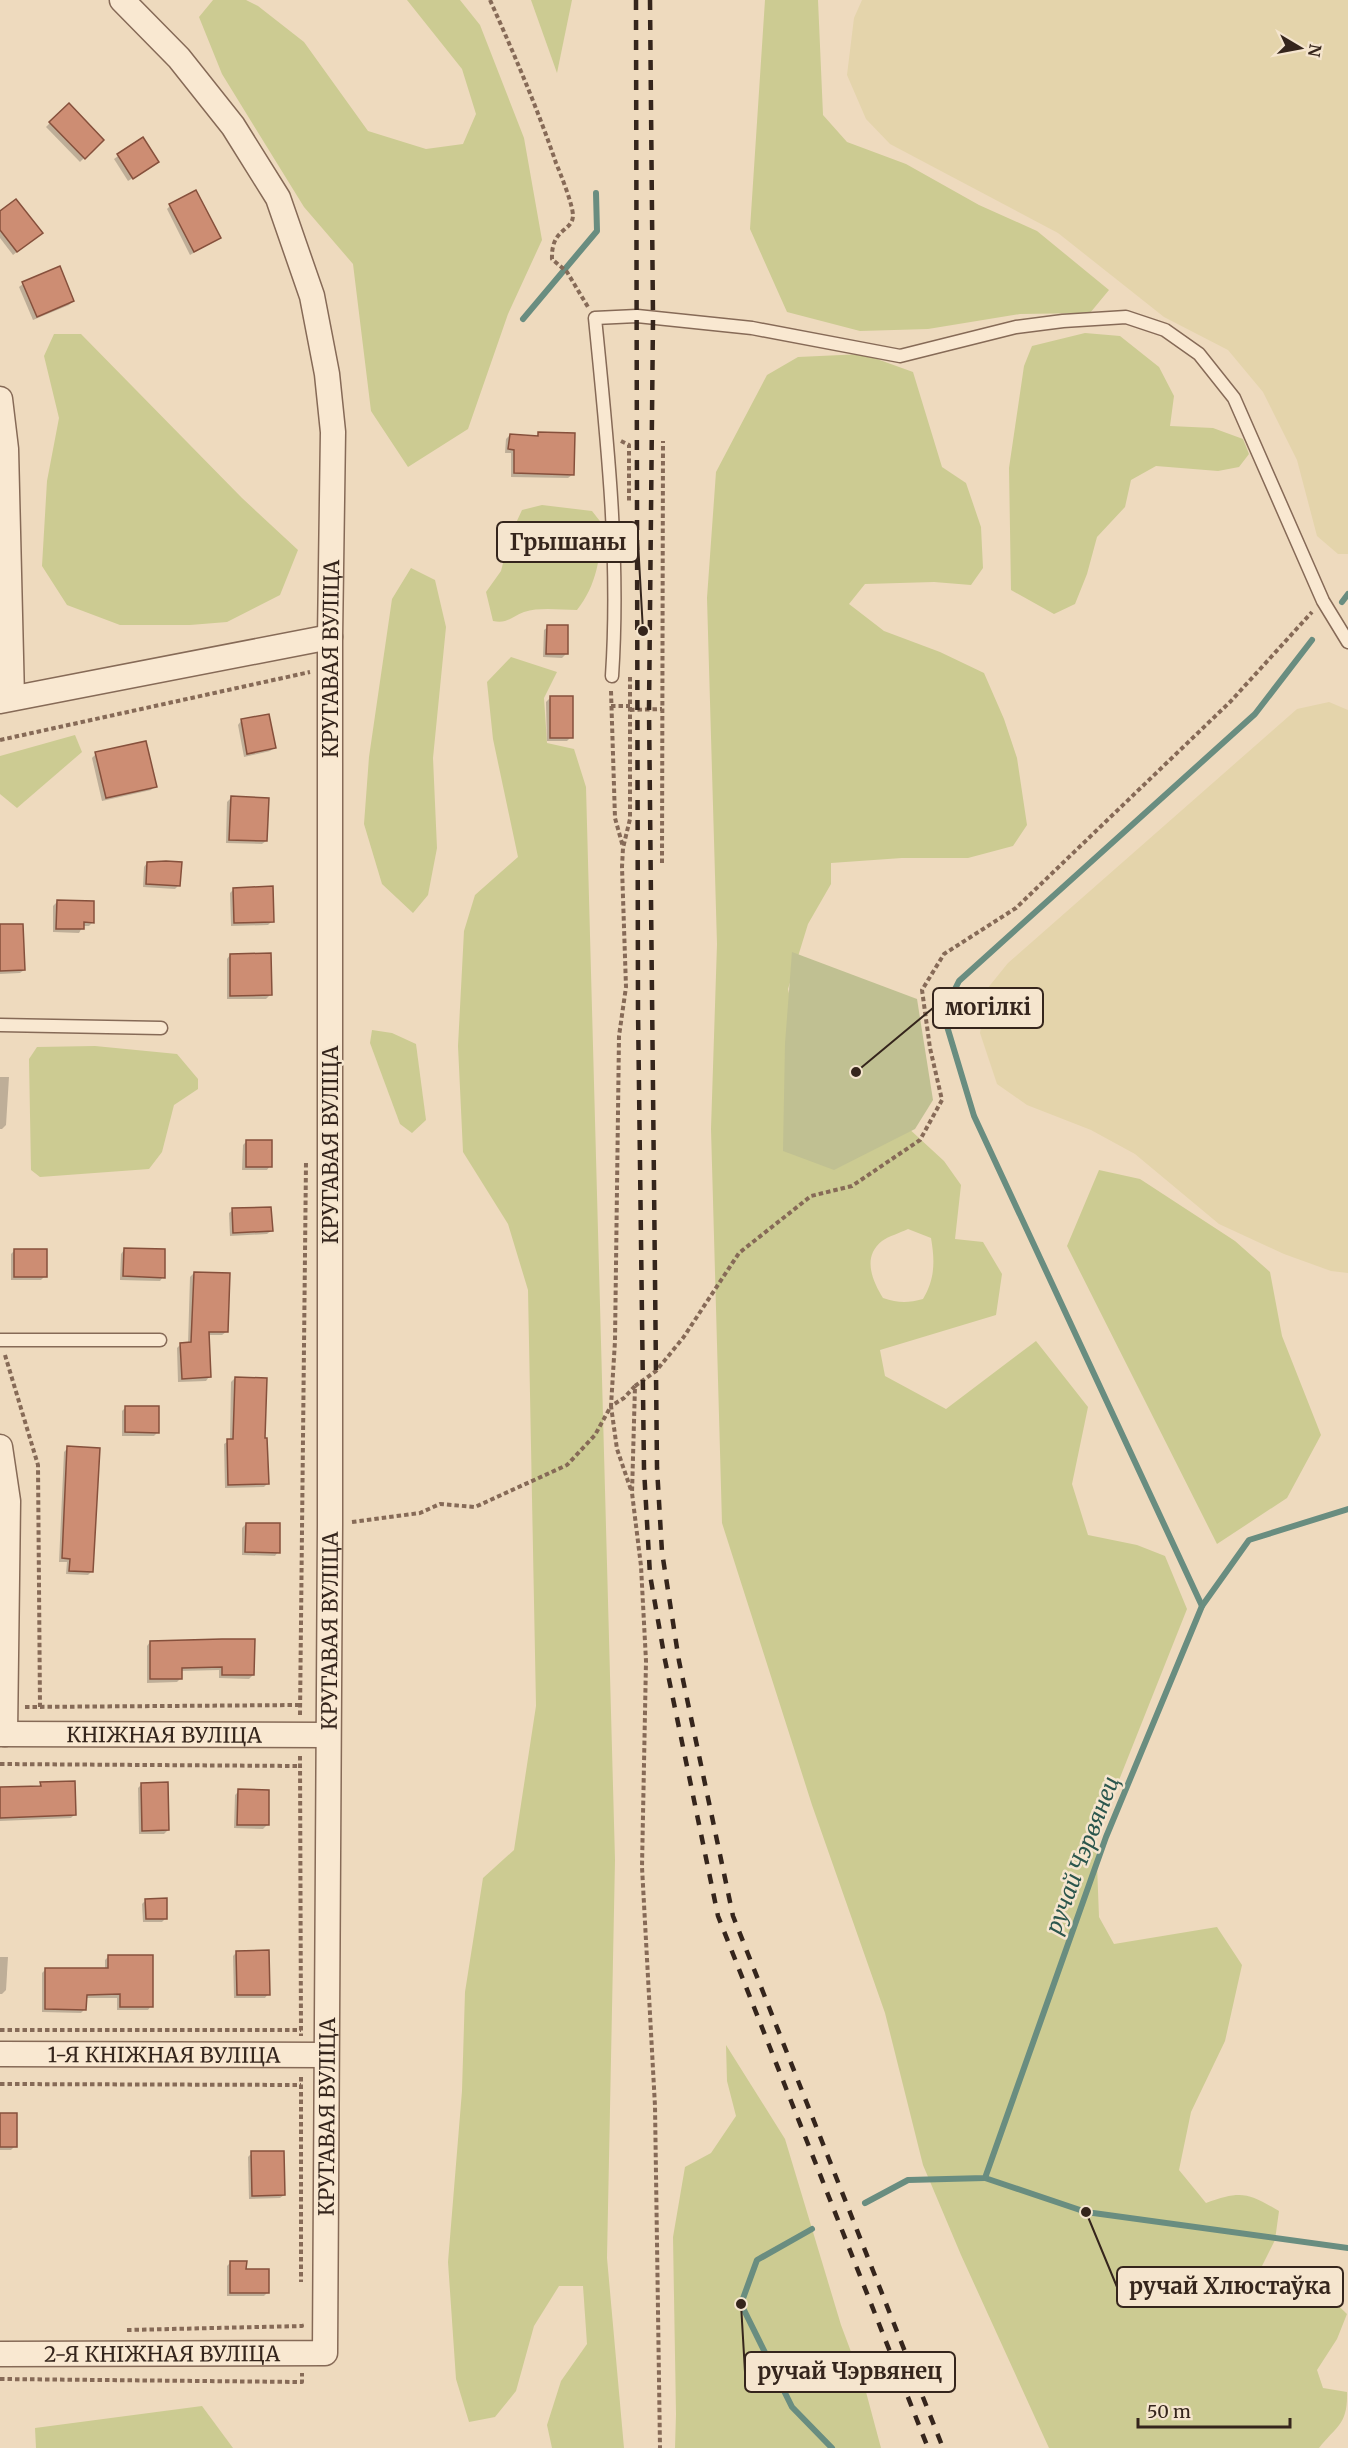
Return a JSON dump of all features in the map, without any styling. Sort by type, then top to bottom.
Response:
[{"type":"street","name":"КРУГАВАЯ ВУЛІЦА","points":[[122,0],[179,58],[233,126],[278,198],[312,296],[327,374],[333,432],[330,638],[330,1525],[325,2353]]},
{"type":"street","points":[[0,399],[6,450],[6,700],[330,638]]},
{"type":"street","points":[[0,1448],[9,1501],[2,1734]]},
{"type":"street","name":"КНІЖНАЯ ВУЛІЦА","points":[[2,1734],[328,1735]]},
{"type":"street","name":"1-Я КНІЖНАЯ ВУЛІЦА","points":[[0,2054],[326,2055]]},
{"type":"street","name":"2-Я КНІЖНАЯ ВУЛІЦА","points":[[0,2354],[325,2353]]},
{"type":"lane","points":[[612,676],[615,536],[595,318],[637,316],[752,328],[900,356],[1016,327],[1063,321],[1126,317],[1165,330],[1199,354],[1234,398],[1323,601],[1348,642]]},
{"type":"lane","points":[[0,1025],[161,1028]]},
{"type":"lane","points":[[0,1340],[160,1340]]},
{"type":"path","points":[[490,0],[533,96],[573,216],[570,226],[556,236],[551,248],[552,259],[567,272],[595,318]]},
{"type":"path","points":[[662,863],[663,441]]},
{"type":"path","points":[[330,1525],[420,1513],[440,1504],[475,1507],[567,1465],[595,1435],[610,1406],[624,1398],[635,1386],[656,1371],[683,1338],[739,1253],[811,1196],[852,1186],[920,1140],[942,1100],[930,1048],[922,990],[944,954],[1016,908],[1231,701],[1323,601]]},
{"type":"path","points":[[0,741],[314,672]]},
{"type":"path","points":[[612,676],[615,818],[623,848]]},
{"type":"path","points":[[611,706],[662,709]]},
{"type":"path","points":[[630,819],[623,848],[622,867],[626,987],[619,1036],[615,1341],[610,1406],[616,1449],[632,1494]]},
{"type":"path","points":[[301,2292],[300,1705],[306,1155]]},
{"type":"path","points":[[0,1340],[38,1465],[40,1707],[300,1705]]},
{"type":"path","points":[[635,1386],[632,1494],[641,1566],[646,1661],[642,1867],[655,2106],[660,2448]]},
{"type":"path","points":[[0,1764],[300,1766]]},
{"type":"path","points":[[0,2030],[301,2030]]},
{"type":"path","points":[[0,2084],[301,2085]]},
{"type":"path","points":[[116,2330],[302,2326],[302,2315]]},
{"type":"path","points":[[0,2379],[302,2382]]},
{"type":"shaded area","points":[[213,0],[246,0],[258,6],[304,42],[368,131],[426,149],[463,144],[476,114],[462,69],[407,0],[460,0],[480,25],[524,138],[542,240],[508,314],[468,429],[408,467],[371,411],[353,264],[304,207],[222,74],[199,17]]},
{"type":"shaded area","points":[[531,0],[572,0],[557,73]]},
{"type":"shaded area","points":[[765,0],[818,0],[823,115],[847,142],[906,164],[979,205],[1037,231],[1109,290],[1090,313],[1020,314],[928,329],[860,331],[787,312],[750,229]]},
{"type":"shaded area","points":[[862,0],[1348,0],[1348,554],[1338,554],[1317,536],[1297,460],[1263,392],[1228,350],[1164,317],[1058,233],[890,144],[866,119],[847,75],[854,18]]},
{"type":"shaded area","points":[[1085,333],[1120,336],[1159,367],[1174,396],[1170,426],[1213,428],[1243,439],[1249,454],[1239,467],[1218,471],[1156,466],[1131,480],[1125,507],[1097,537],[1087,574],[1075,604],[1054,614],[1011,590],[1009,468],[1024,366],[1032,346]]},
{"type":"shaded area","points":[[54,334],[81,334],[242,498],[298,550],[280,595],[227,622],[190,625],[120,625],[67,605],[42,566],[47,481],[59,418],[44,356]]},
{"type":"shaded area","points":[[863,354],[913,372],[942,467],[966,483],[981,527],[983,568],[971,585],[934,582],[865,584],[849,604],[884,631],[940,652],[984,673],[1004,719],[1017,758],[1027,825],[1013,846],[968,858],[902,858],[831,863],[831,884],[808,924],[788,989],[800,1042],[906,1126],[944,1161],[961,1185],[955,1239],[983,1242],[1002,1274],[996,1315],[880,1350],[885,1376],[946,1409],[1036,1341],[1088,1407],[1072,1484],[1088,1535],[1137,1545],[1165,1556],[1187,1609],[1096,1838],[1099,1917],[1114,1944],[1217,1927],[1242,1965],[1225,2041],[1191,2112],[1179,2170],[1206,2203],[1228,2196],[1244,2195],[1260,2200],[1279,2211],[1275,2240],[1260,2270],[1287,2281],[1321,2289],[1347,2314],[1337,2339],[1317,2370],[1323,2388],[1347,2392],[1347,2403],[1340,2424],[1319,2448],[1049,2448],[961,2255],[923,2165],[885,2013],[812,1805],[722,1523],[711,1129],[717,944],[707,598],[716,472],[767,375],[798,357]],"holes":[[[908,1229],[931,1238],[933,1270],[923,1299],[903,1302],[883,1298],[875,1284],[871,1269],[872,1254],[876,1247],[885,1239]]]},
{"type":"shaded area","points":[[542,505],[592,511],[603,525],[599,559],[589,591],[577,610],[537,610],[524,612],[506,621],[493,621],[486,592],[501,571],[510,536],[522,510]]},
{"type":"shaded area","points":[[411,568],[435,580],[446,627],[433,758],[437,848],[428,895],[413,913],[382,884],[364,824],[369,757],[392,599]]},
{"type":"shaded area","points":[[511,657],[557,672],[544,698],[547,743],[574,749],[586,787],[615,1860],[607,2258],[624,2448],[552,2448],[547,2425],[561,2381],[587,2344],[583,2286],[559,2286],[534,2326],[516,2391],[495,2417],[469,2422],[456,2379],[448,2262],[462,2091],[465,1992],[483,1878],[514,1850],[536,1706],[528,1290],[508,1224],[463,1152],[458,1046],[464,931],[475,895],[518,857],[493,739],[487,682]]},
{"type":"shaded area","points":[[1329,702],[1348,710],[1348,1273],[1331,1271],[1284,1254],[1219,1224],[1135,1154],[1091,1130],[1027,1105],[997,1084],[980,1033],[987,989],[1008,963],[1297,709]]},
{"type":"shaded area","points":[[75,735],[82,752],[17,808],[0,794],[0,756]]},
{"type":"shaded area","points":[[372,1030],[392,1033],[416,1044],[426,1120],[412,1133],[400,1124],[370,1043]]},
{"type":"shaded area","points":[[95,1046],[177,1054],[198,1079],[198,1089],[174,1105],[162,1152],[149,1169],[40,1177],[31,1170],[29,1059],[37,1047]]},
{"type":"shaded area","points":[[1099,1170],[1140,1179],[1235,1241],[1270,1272],[1282,1336],[1321,1435],[1287,1498],[1217,1544],[1067,1246]]},
{"type":"shaded area","points":[[726,2045],[785,2139],[841,2325],[866,2392],[881,2448],[675,2448],[673,2237],[685,2167],[711,2153],[736,2116],[727,2081]]},
{"type":"shaded area","points":[[202,2406],[233,2448],[36,2448],[35,2428]]},
{"type":"green space","points":[[792,952],[917,999],[933,1100],[915,1129],[834,1170],[783,1151],[785,1044]]},
{"type":"building","points":[[69,103],[104,140],[85,159],[49,122]]},
{"type":"building","points":[[143,137],[159,162],[133,179],[117,154]]},
{"type":"building","points":[[196,190],[221,238],[194,252],[169,204]]},
{"type":"building","points":[[16,199],[43,233],[17,252],[0,230],[0,211]]},
{"type":"building","points":[[60,266],[74,301],[37,317],[22,282]]},
{"type":"building","points":[[538,432],[575,433],[574,475],[514,473],[514,450],[508,449],[510,434],[538,436]]},
{"type":"building","points":[[547,625],[568,625],[568,654],[546,654]]},
{"type":"building","points":[[550,696],[573,696],[573,738],[550,738]]},
{"type":"building","points":[[269,714],[276,748],[247,754],[241,719]]},
{"type":"building","points":[[146,741],[157,787],[106,798],[95,752]]},
{"type":"building","points":[[231,796],[269,798],[267,841],[229,840]]},
{"type":"building","points":[[147,862],[182,862],[180,886],[146,884]]},
{"type":"building","points":[[273,886],[274,922],[234,923],[233,888]]},
{"type":"building","points":[[57,900],[94,901],[94,923],[84,922],[84,929],[56,929]]},
{"type":"building","points":[[0,924],[23,924],[25,970],[0,971]]},
{"type":"building","points":[[271,953],[272,995],[230,996],[230,954]]},
{"type":"building","points":[[246,1140],[272,1140],[272,1167],[246,1167]]},
{"type":"building","points":[[271,1207],[273,1231],[233,1233],[232,1208]]},
{"type":"building","points":[[124,1248],[165,1249],[165,1278],[123,1276]]},
{"type":"building","points":[[14,1249],[47,1249],[47,1277],[14,1277]]},
{"type":"building","points":[[194,1272],[230,1273],[228,1332],[209,1332],[211,1377],[182,1379],[180,1343],[191,1342]]},
{"type":"building","points":[[235,1377],[267,1378],[265,1438],[267,1438],[269,1484],[228,1485],[227,1439],[233,1439]]},
{"type":"building","points":[[125,1406],[159,1406],[159,1433],[125,1432]]},
{"type":"building","points":[[67,1446],[100,1448],[93,1572],[69,1571],[70,1559],[62,1558]]},
{"type":"building","points":[[246,1523],[280,1523],[280,1553],[245,1552]]},
{"type":"building","points":[[255,1639],[254,1675],[222,1675],[222,1667],[182,1668],[182,1679],[150,1679],[150,1641]]},
{"type":"building","points":[[75,1781],[76,1815],[0,1818],[0,1787],[41,1786],[40,1782]]},
{"type":"building","points":[[168,1782],[169,1830],[142,1831],[141,1783]]},
{"type":"building","points":[[238,1789],[269,1790],[269,1825],[237,1825]]},
{"type":"building","points":[[167,1898],[167,1919],[146,1919],[145,1899]]},
{"type":"building","points":[[269,1950],[270,1995],[237,1995],[236,1951]]},
{"type":"building","points":[[108,1955],[153,1955],[153,2007],[120,2007],[120,1994],[87,1995],[86,2010],[45,2009],[45,1968],[108,1968]]},
{"type":"building","points":[[0,2113],[17,2113],[17,2147],[0,2147]]},
{"type":"building","points":[[251,2151],[284,2151],[285,2195],[252,2196]]},
{"type":"building","points":[[230,2261],[247,2261],[246,2269],[269,2269],[269,2293],[230,2293]]},
{"type":"waterway","points":[[523,319],[597,231],[596,193]]},
{"type":"waterway","points":[[1342,602],[1348,594]]},
{"type":"waterway","points":[[1202,1606],[974,1116],[943,1013],[959,981],[1255,714],[1312,640]]},
{"type":"waterway","name":"ручай Чэрвянец","points":[[865,2203],[908,2180],[985,2178],[1106,1837],[1202,1606],[1249,1540],[1348,1509]]},
{"type":"waterway","points":[[985,2178],[1086,2212],[1348,2248]]},
{"type":"waterway","name":"ручай Чэрвянец","points":[[812,2229],[757,2260],[741,2304],[792,2407],[832,2448]]},
{"type":"railway","points":[[636,0],[638,1010],[644,1469],[650,1575],[665,1660],[718,1916],[928,2448]]},
{"type":"railway","points":[[650,0],[653,318],[649,709],[657,1468],[662,1552],[679,1661],[733,1916],[943,2448]]},
{"type":"place","name":"Грышаны","points":[[643,631]]},
{"type":"place","name":"могілкі","points":[[856,1072]]},
{"type":"place","name":"ручай Хлюстаўка","points":[[1086,2212]]},
{"type":"place","name":"ручай Чэрвянец","points":[[741,2304]]}]
